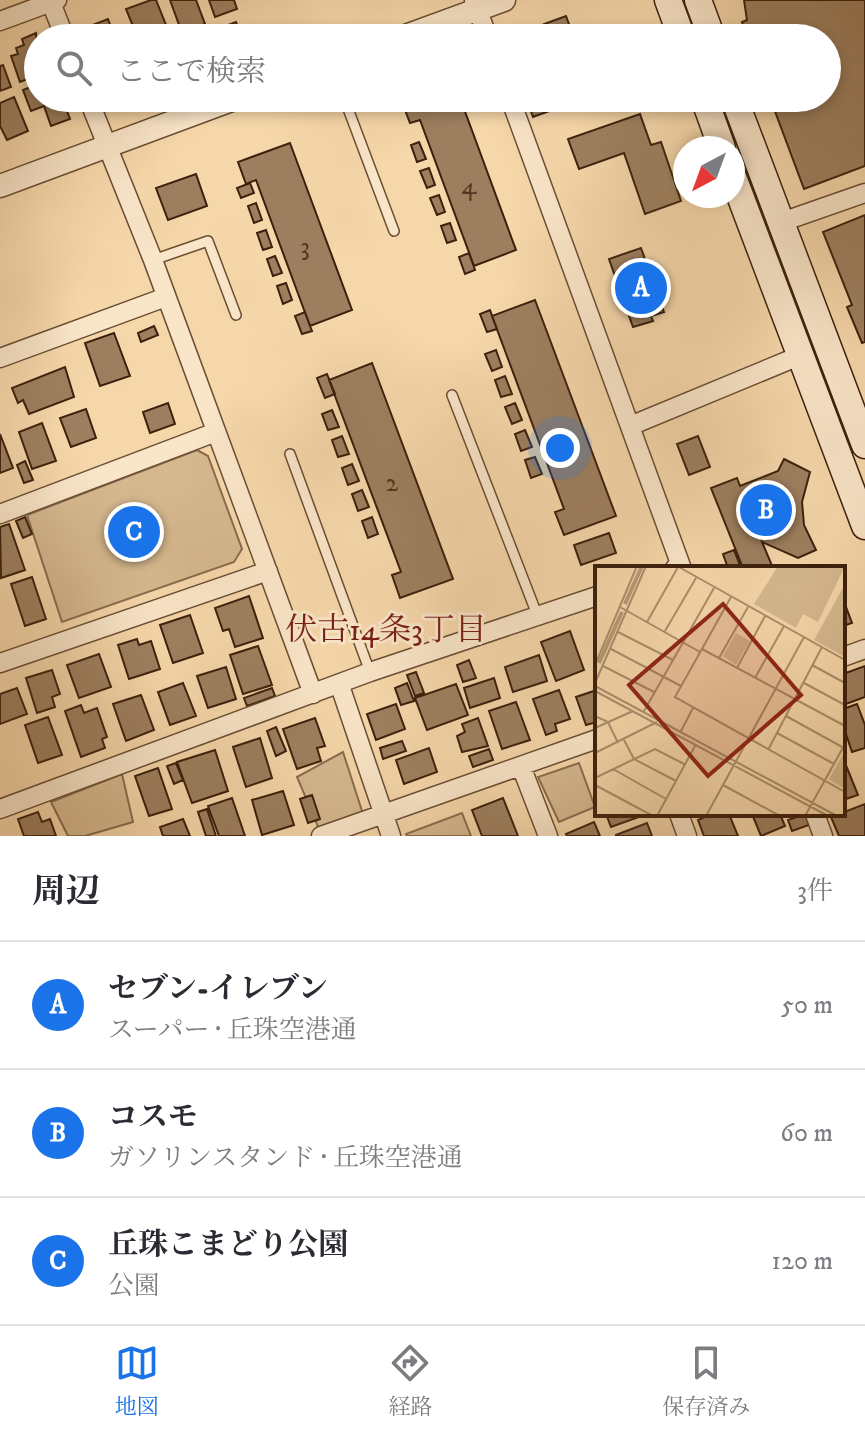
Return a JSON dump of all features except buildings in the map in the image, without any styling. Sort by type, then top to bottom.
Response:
[{"type":"main road","points":[[668,0],[677,24]]},
{"type":"main road","points":[[698,0],[707,24]]},
{"type":"main road","points":[[709,112],[718,136]]},
{"type":"main road","points":[[739,112],[865,445]]},
{"type":"main road","points":[[744,208],[864,522]]},
{"type":"street","points":[[432,24],[476,5],[504,0]]},
{"type":"street","points":[[0,21],[53,1],[60,24]]},
{"type":"street","points":[[476,5],[483,24]]},
{"type":"street","points":[[93,112],[153,260],[313,694]]},
{"type":"street","points":[[0,186],[200,112]]},
{"type":"street","points":[[515,112],[681,566]]},
{"type":"street","points":[[779,223],[865,193]]},
{"type":"street","points":[[0,358],[166,297]]},
{"type":"street","points":[[630,426],[799,356]]},
{"type":"street","points":[[0,514],[216,432]]},
{"type":"street","points":[[0,663],[268,571]]},
{"type":"street","points":[[0,809],[340,686],[370,672],[595,600]]},
{"type":"street","points":[[845,656],[865,649]]},
{"type":"street","points":[[340,686],[391,836]]},
{"type":"street","points":[[321,836],[595,740]]},
{"type":"street","points":[[521,766],[548,836]]},
{"type":"street","points":[[680,816],[687,836]]},
{"type":"street","points":[[816,816],[823,836]]},
{"type":"lane","points":[[349,112],[394,231]]},
{"type":"lane","points":[[153,260],[208,241],[236,315]]},
{"type":"lane","points":[[452,395],[538,617]]},
{"type":"lane","points":[[290,454],[370,672]]},
{"type":"shaded area","points":[[197,450],[208,456],[242,549],[234,562],[62,622],[27,515]]},
{"type":"shaded area","points":[[343,752],[363,814],[319,829],[297,777]]},
{"type":"shaded area","points":[[579,763],[595,807],[559,822],[538,777]]},
{"type":"shaded area","points":[[122,774],[133,822],[85,836],[68,836],[51,802]]},
{"type":"shaded area","points":[[462,813],[471,836],[406,834]]},
{"type":"place","name":"セブン-イレブン","points":[[641,288]]},
{"type":"place","name":"コスモ","points":[[766,510]]},
{"type":"place","name":"丘珠こまどり公園","points":[[134,532]]},
{"type":"district","name":"伏古14条3丁目","points":[[386,631]]}]
